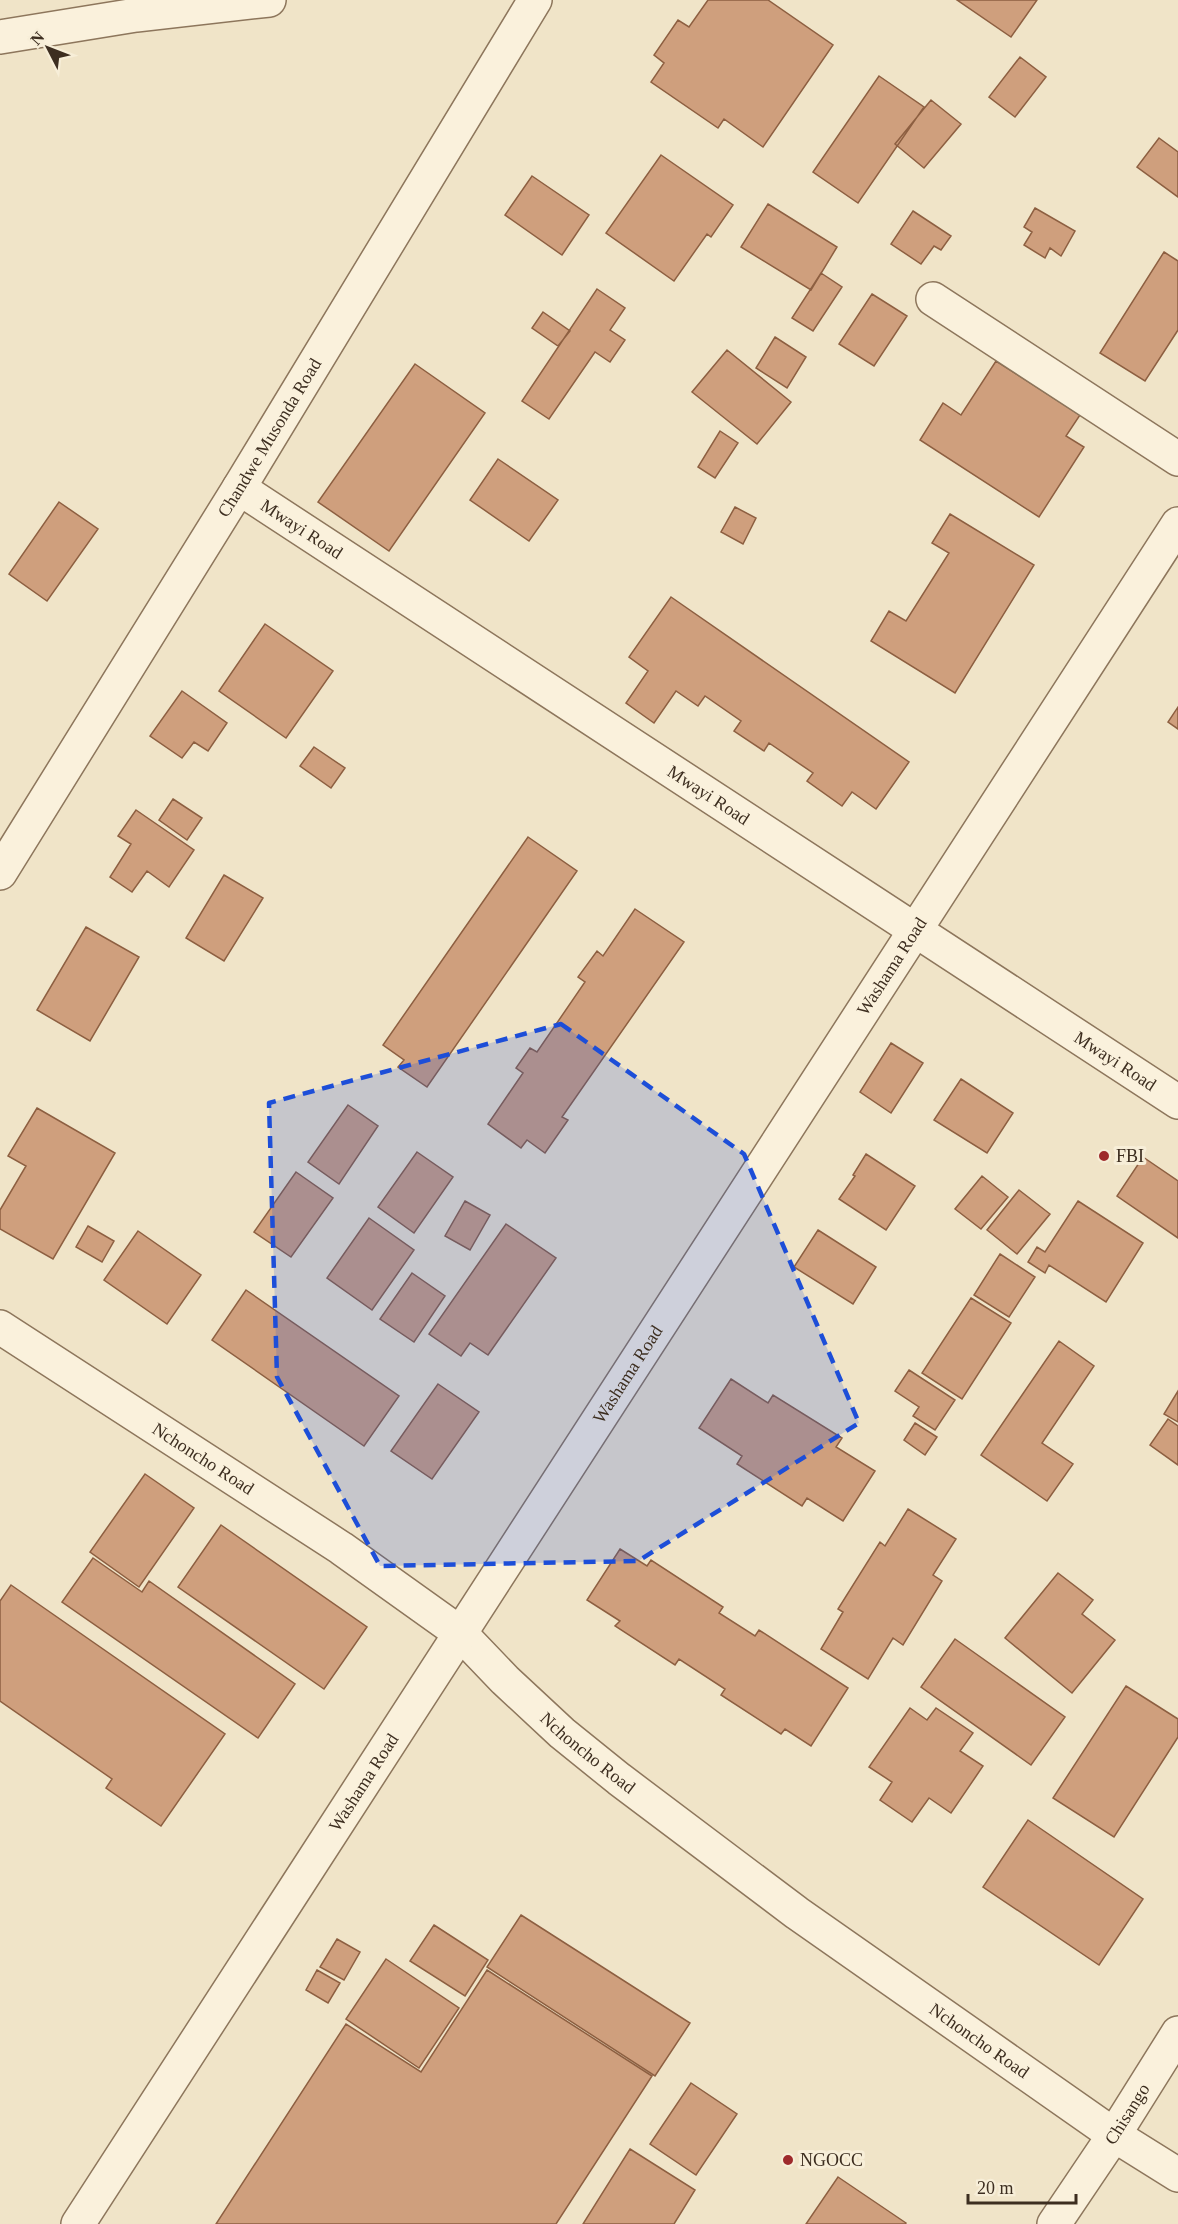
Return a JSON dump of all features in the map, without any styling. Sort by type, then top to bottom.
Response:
[{"type":"street","points":[[0,37],[136,15],[269,0]]},
{"type":"street","name":"Chandwe Musonda Road","points":[[0,873],[239,488],[536,0]]},
{"type":"street","points":[[933,299],[1178,459]]},
{"type":"street","name":"Mwayi Road","points":[[239,488],[1178,1102]]},
{"type":"street","name":"Washama Road","points":[[78,2224],[1178,524]]},
{"type":"street","name":"Nchoncho Road","points":[[0,1328],[341,1548],[459,1633],[562,1733],[619,1779],[798,1913],[1114,2135],[1178,2175]]},
{"type":"street","name":"Chisango","points":[[1054,2224],[1114,2135],[1178,2033]]},
{"type":"highlighted area","points":[[561,1024],[744,1154],[859,1423],[638,1561],[380,1566],[277,1377],[269,1103]]},
{"type":"building","points":[[708,0],[768,0],[833,45],[763,147],[724,119],[718,128],[651,82],[664,63],[654,55],[678,20],[689,27]]},
{"type":"building","points":[[957,0],[1037,0],[1011,37]]},
{"type":"building","points":[[1020,57],[1046,77],[1015,117],[989,97]]},
{"type":"building","points":[[879,76],[924,107],[858,203],[813,172]]},
{"type":"building","points":[[931,100],[961,124],[924,168],[895,144]]},
{"type":"building","points":[[1159,138],[1178,152],[1178,197],[1137,167]]},
{"type":"building","points":[[661,155],[733,205],[711,237],[707,234],[674,281],[606,233]]},
{"type":"building","points":[[532,176],[589,215],[562,255],[505,215]]},
{"type":"building","points":[[768,204],[837,247],[811,290],[741,247]]},
{"type":"building","points":[[1035,208],[1075,231],[1061,256],[1050,248],[1045,258],[1024,245],[1032,232],[1024,227]]},
{"type":"building","points":[[913,211],[951,236],[941,250],[934,246],[921,264],[891,244]]},
{"type":"building","points":[[1164,252],[1178,261],[1178,330],[1145,381],[1100,353]]},
{"type":"building","points":[[821,273],[842,287],[813,331],[792,318]]},
{"type":"building","points":[[597,289],[625,308],[610,330],[625,340],[610,362],[595,352],[549,419],[522,401]]},
{"type":"building","points":[[872,294],[907,316],[874,366],[839,344]]},
{"type":"building","points":[[543,312],[570,331],[558,346],[532,328]]},
{"type":"building","points":[[775,337],[806,357],[787,388],[756,368]]},
{"type":"building","points":[[727,350],[791,402],[757,444],[692,392]]},
{"type":"building","points":[[996,361],[1080,415],[1066,436],[1084,447],[1039,517],[920,440],[943,403],[961,415]]},
{"type":"building","points":[[415,364],[485,413],[389,551],[318,502]]},
{"type":"building","points":[[720,431],[738,443],[715,478],[698,467]]},
{"type":"building","points":[[498,459],[558,500],[529,541],[470,500]]},
{"type":"building","points":[[59,502],[98,529],[47,601],[9,574]]},
{"type":"building","points":[[735,507],[756,518],[743,544],[721,532]]},
{"type":"building","points":[[950,514],[1034,565],[955,693],[871,641],[889,611],[906,621],[949,553],[932,543]]},
{"type":"building","points":[[671,597],[909,762],[876,809],[852,792],[842,806],[807,781],[813,773],[769,743],[764,751],[734,731],[741,721],[705,696],[698,706],[676,691],[654,723],[626,703],[648,671],[629,657]]},
{"type":"building","points":[[265,624],[333,671],[286,738],[219,691]]},
{"type":"building","points":[[182,691],[227,723],[208,751],[194,742],[182,758],[150,736]]},
{"type":"building","points":[[1178,707],[1178,729],[1168,722]]},
{"type":"building","points":[[314,747],[345,768],[331,788],[300,766]]},
{"type":"building","points":[[173,799],[202,818],[187,840],[159,820]]},
{"type":"building","points":[[136,810],[194,850],[169,887],[147,871],[132,892],[110,877],[131,844],[118,836]]},
{"type":"building","points":[[528,837],[577,871],[427,1087],[398,1067],[404,1060],[383,1045]]},
{"type":"building","points":[[224,875],[263,898],[224,961],[186,938]]},
{"type":"building","points":[[635,909],[684,942],[562,1117],[568,1120],[545,1153],[527,1140],[521,1148],[488,1124],[523,1073],[516,1068],[530,1048],[537,1052],[585,982],[578,977],[597,951],[603,956]]},
{"type":"building","points":[[86,927],[139,957],[90,1041],[37,1010]]},
{"type":"building","points":[[891,1043],[923,1063],[891,1113],[860,1092]]},
{"type":"building","points":[[961,1079],[1013,1113],[987,1153],[934,1120]]},
{"type":"building","points":[[348,1105],[378,1126],[339,1184],[308,1162]]},
{"type":"building","points":[[37,1108],[115,1153],[53,1259],[0,1229],[0,1210],[26,1166],[8,1156]]},
{"type":"building","points":[[417,1152],[453,1177],[414,1233],[378,1207]]},
{"type":"building","points":[[866,1154],[915,1186],[886,1230],[839,1199],[855,1176],[853,1175]]},
{"type":"building","points":[[1143,1157],[1178,1181],[1178,1238],[1117,1196]]},
{"type":"building","points":[[296,1172],[333,1198],[291,1257],[254,1232]]},
{"type":"building","points":[[982,1176],[1008,1197],[981,1229],[955,1209]]},
{"type":"building","points":[[1019,1190],[1050,1214],[1017,1254],[987,1230]]},
{"type":"building","points":[[465,1201],[490,1215],[470,1250],[445,1236]]},
{"type":"building","points":[[1078,1201],[1143,1243],[1106,1302],[1049,1265],[1045,1273],[1028,1262],[1037,1247],[1045,1252]]},
{"type":"building","points":[[369,1218],[414,1250],[372,1310],[327,1278]]},
{"type":"building","points":[[506,1224],[556,1258],[488,1355],[470,1343],[461,1356],[429,1334]]},
{"type":"building","points":[[88,1226],[114,1241],[102,1262],[76,1247]]},
{"type":"building","points":[[818,1230],[876,1267],[853,1304],[794,1267]]},
{"type":"building","points":[[138,1231],[201,1275],[167,1324],[104,1280]]},
{"type":"building","points":[[1000,1254],[1035,1277],[1009,1317],[974,1295]]},
{"type":"building","points":[[412,1273],[445,1296],[414,1342],[380,1319]]},
{"type":"building","points":[[246,1290],[399,1396],[364,1446],[212,1340]]},
{"type":"building","points":[[971,1298],[1011,1323],[962,1399],[922,1373]]},
{"type":"building","points":[[1059,1341],[1094,1366],[1042,1443],[1073,1464],[1047,1501],[981,1455]]},
{"type":"building","points":[[909,1370],[955,1400],[935,1430],[913,1416],[919,1407],[895,1391]]},
{"type":"building","points":[[731,1379],[768,1403],[773,1395],[842,1438],[836,1447],[875,1471],[843,1521],[807,1498],[802,1506],[737,1464],[742,1456],[699,1428]]},
{"type":"building","points":[[438,1384],[479,1412],[432,1479],[391,1451]]},
{"type":"building","points":[[1178,1391],[1178,1422],[1164,1414]]},
{"type":"building","points":[[1168,1419],[1178,1426],[1178,1465],[1150,1445]]},
{"type":"building","points":[[915,1423],[937,1437],[925,1455],[904,1440]]},
{"type":"building","points":[[145,1474],[194,1508],[139,1587],[90,1552]]},
{"type":"building","points":[[908,1509],[956,1539],[933,1575],[942,1581],[903,1645],[893,1638],[868,1679],[821,1649],[843,1612],[838,1609],[880,1542],[885,1546]]},
{"type":"building","points":[[221,1525],[367,1627],[324,1689],[178,1587]]},
{"type":"building","points":[[620,1549],[647,1566],[651,1560],[723,1607],[719,1613],[755,1636],[759,1630],[848,1688],[811,1746],[785,1729],[781,1734],[721,1695],[725,1689],[679,1659],[675,1665],[615,1626],[620,1621],[587,1600]]},
{"type":"building","points":[[93,1558],[142,1592],[149,1581],[295,1684],[258,1738],[62,1602]]},
{"type":"building","points":[[1058,1573],[1093,1600],[1082,1614],[1115,1640],[1072,1693],[1005,1638]]},
{"type":"building","points":[[11,1585],[225,1734],[161,1826],[106,1788],[112,1779],[0,1701],[0,1601]]},
{"type":"building","points":[[955,1639],[1065,1717],[1031,1765],[921,1687]]},
{"type":"building","points":[[1126,1686],[1178,1719],[1178,1737],[1114,1837],[1053,1798]]},
{"type":"building","points":[[910,1708],[927,1720],[936,1708],[973,1733],[960,1751],[983,1766],[951,1813],[929,1798],[912,1822],[880,1800],[892,1782],[869,1767]]},
{"type":"building","points":[[1028,1820],[1143,1899],[1099,1965],[983,1887]]},
{"type":"building","points":[[521,1915],[690,2023],[655,2076],[487,1967]]},
{"type":"building","points":[[434,1925],[488,1960],[465,1996],[410,1961]]},
{"type":"building","points":[[337,1939],[360,1952],[344,1980],[320,1967]]},
{"type":"building","points":[[386,1959],[459,2008],[419,2068],[346,2019]]},
{"type":"building","points":[[317,1970],[340,1983],[328,2003],[306,1990]]},
{"type":"building","points":[[487,1970],[652,2076],[556,2224],[216,2224],[346,2024],[421,2072]]},
{"type":"building","points":[[691,2083],[737,2114],[696,2175],[650,2144]]},
{"type":"building","points":[[630,2149],[695,2190],[674,2224],[583,2224]]},
{"type":"building","points":[[838,2177],[906,2223],[806,2224]]},
{"type":"place","name":"FBI","points":[[1104,1156]]},
{"type":"place","name":"NGOCC","points":[[788,2160]]}]
